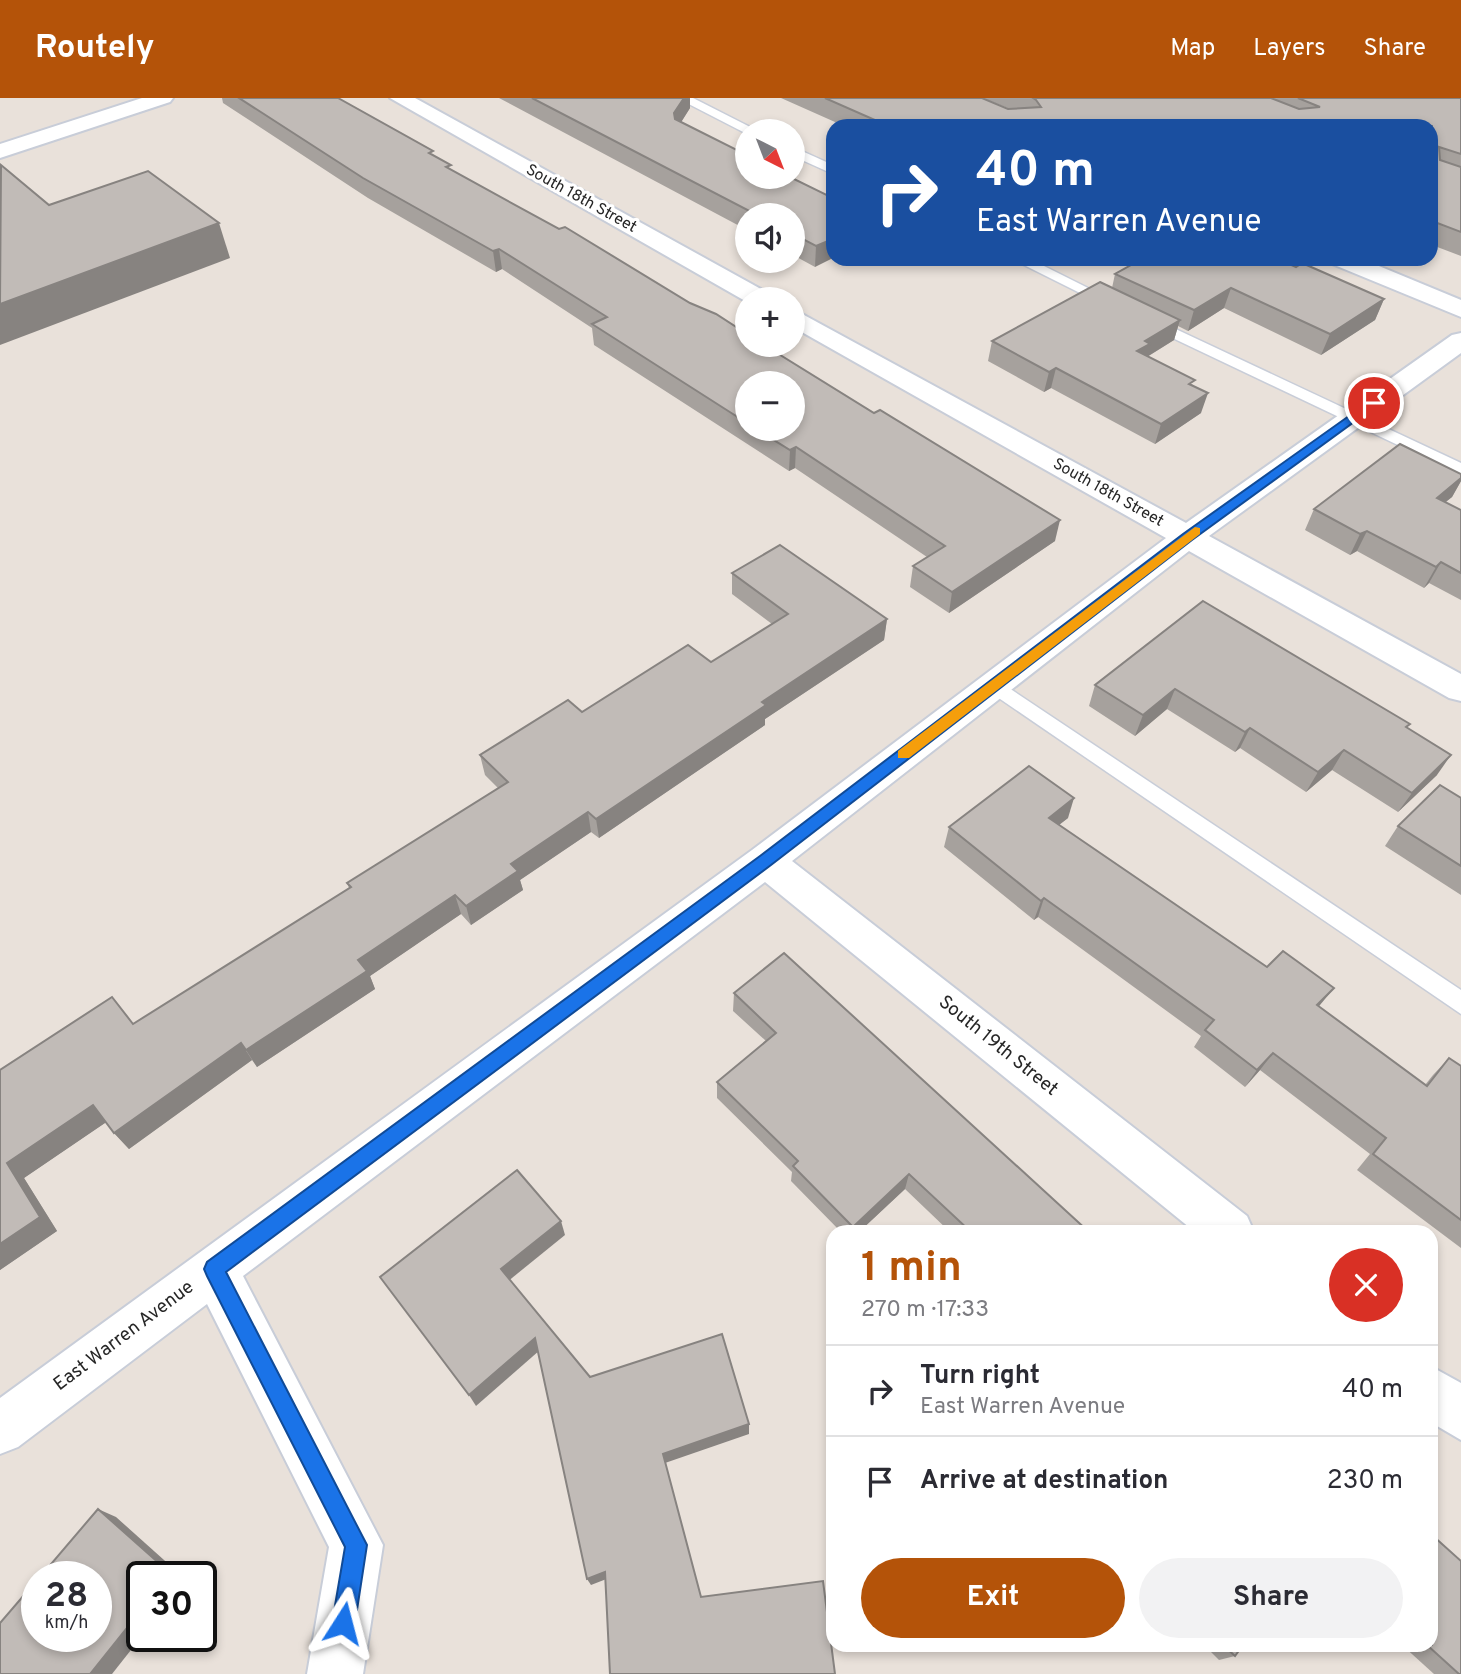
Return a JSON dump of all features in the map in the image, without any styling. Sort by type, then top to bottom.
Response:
[{"type":"street","points":[[0,151],[163,98]]},
{"type":"street","name":"South 18th Street","points":[[400,98],[739,287]]},
{"type":"street","points":[[1358,266],[1461,309]]},
{"type":"street","name":"South 18th Street","points":[[805,324],[1461,689]]},
{"type":"street","name":"East Warren Avenue","points":[[0,1429],[765,861],[1187,537],[1461,341]]},
{"type":"street","name":"South 19th Street","points":[[765,861],[1222,1225]]},
{"type":"street","points":[[214,1269],[356,1545],[335,1674]]},
{"type":"street","points":[[1438,1397],[1461,1415]]},
{"type":"lane","points":[[683,98],[735,123]]},
{"type":"lane","points":[[805,157],[826,167]]},
{"type":"lane","points":[[1034,266],[1461,470]]},
{"type":"lane","points":[[994,685],[1461,1003]]},
{"type":"building","points":[[239,98],[338,98],[433,151],[429,153],[451,165],[446,167],[559,229],[565,227],[690,303],[716,314],[735,326],[735,357],[783,357],[874,413],[880,410],[1060,520],[952,592],[913,566],[945,546],[796,447],[790,450],[775,441],[805,441],[805,371],[735,371],[735,415],[592,324],[607,317],[499,249],[493,251],[363,178]]},
{"type":"building","points":[[532,98],[684,98],[674,113],[675,119],[735,149],[735,189],[805,189],[805,184],[826,195],[826,242],[816,246],[805,240],[805,203],[735,204]]},
{"type":"building","points":[[825,98],[982,98],[1008,109],[1041,107],[1033,98],[1271,98],[1299,109],[1320,107],[1298,98],[1461,98],[1461,154],[1439,147],[1440,160],[1461,167],[1461,232],[1438,223],[1438,119],[873,119]]},
{"type":"building","points":[[1,165],[49,205],[148,171],[219,223],[0,304]]},
{"type":"building","points":[[1129,266],[1309,266],[1384,299],[1330,334],[1231,288],[1194,310],[1115,274]]},
{"type":"building","points":[[1100,282],[1180,320],[1145,341],[1150,344],[1137,351],[1195,380],[1189,384],[1208,393],[1161,424],[1056,368],[1049,372],[992,341]]},
{"type":"building","points":[[1400,444],[1461,474],[1461,478],[1437,498],[1461,510],[1461,573],[1441,562],[1436,567],[1367,531],[1360,534],[1314,509]]},
{"type":"building","points":[[780,545],[887,619],[762,702],[766,705],[596,819],[588,812],[511,864],[518,871],[466,906],[455,895],[358,960],[367,971],[246,1050],[241,1043],[114,1133],[93,1105],[7,1163],[40,1217],[0,1244],[0,1070],[112,997],[133,1024],[351,887],[347,883],[508,782],[480,755],[568,700],[582,712],[688,645],[711,662],[788,614],[732,573]]},
{"type":"building","points":[[1203,601],[1410,724],[1406,727],[1451,755],[1412,793],[1344,750],[1318,772],[1250,728],[1245,732],[1175,689],[1143,715],[1095,685]]},
{"type":"building","points":[[1029,766],[1074,798],[1049,818],[1267,967],[1283,951],[1334,988],[1317,1005],[1427,1086],[1449,1058],[1461,1066],[1461,1220],[1373,1154],[1386,1138],[1273,1053],[1257,1070],[1205,1030],[1214,1020],[1044,898],[1041,901],[949,827]]},
{"type":"building","points":[[1440,785],[1461,798],[1461,866],[1398,826]]},
{"type":"building","points":[[784,953],[1081,1225],[964,1225],[909,1174],[855,1225],[851,1225],[793,1166],[798,1161],[717,1082],[776,1033],[734,993]]},
{"type":"building","points":[[517,1170],[561,1221],[501,1269],[590,1377],[722,1334],[749,1424],[663,1454],[701,1597],[823,1581],[826,1652],[832,1652],[835,1674],[610,1674],[605,1572],[587,1579],[535,1338],[469,1395],[380,1277]]},
{"type":"building","points":[[98,1509],[156,1561],[126,1561],[126,1629],[112,1646],[112,1561],[54,1561]]},
{"type":"building","points":[[1438,1540],[1461,1561],[1459,1674],[1435,1652],[1438,1652]]},
{"type":"building","points":[[21,1599],[21,1652],[108,1652],[90,1674],[0,1674],[0,1623]]},
{"type":"slow traffic","points":[[903,755],[1195,531]]},
{"type":"route","points":[[343,1623],[356,1545],[214,1269],[765,861],[1187,537],[1374,403]]}]
